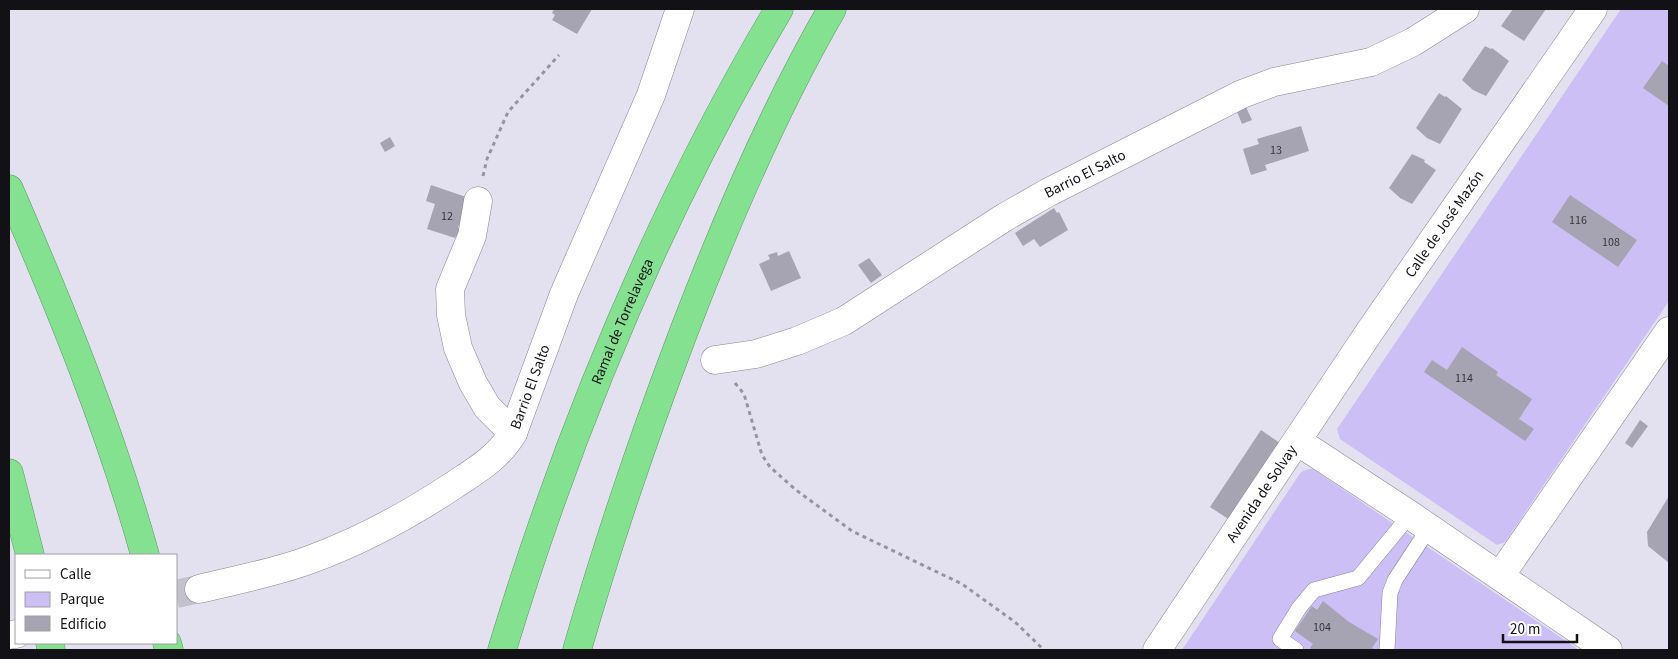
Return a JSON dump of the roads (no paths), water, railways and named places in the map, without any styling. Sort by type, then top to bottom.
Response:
[{"type":"highway","name":"Ramal de Torrelavega","points":[[502,650],[546,515],[605,361],[709,134],[779,9]]},
{"type":"highway","points":[[577,650],[630,479],[703,281],[773,121],[832,9]]},
{"type":"highway","points":[[9,189],[45,272],[92,390],[127,491],[144,554]]},
{"type":"highway","points":[[9,473],[30,554]]},
{"type":"street","name":"Barrio El Salto","points":[[199,588],[280,569],[335,550],[372,533],[430,501],[493,458],[506,445],[514,433],[564,294],[651,94],[680,9]]},
{"type":"street","name":"Barrio El Salto","points":[[715,360],[756,354],[797,341],[844,321],[1005,217],[1049,192],[1242,94],[1274,82],[1371,62],[1413,42],[1465,9]]},
{"type":"street","name":"Calle de José Mazón","points":[[1297,441],[1593,9]]},
{"type":"street","points":[[478,201],[472,236],[450,290],[451,315],[458,348],[473,383],[487,407],[514,433]]},
{"type":"street","points":[[1500,576],[1669,331]]},
{"type":"street","name":"Avenida de Solvay","points":[[1157,650],[1297,441],[1420,521],[1607,650]]},
{"type":"lane","points":[[1296,650],[1280,639],[1299,608],[1314,590],[1358,578],[1420,521]]},
{"type":"lane","points":[[1387,650],[1390,593],[1420,521]]},
{"type":"tunnel","points":[[178,594],[199,589]]}]
